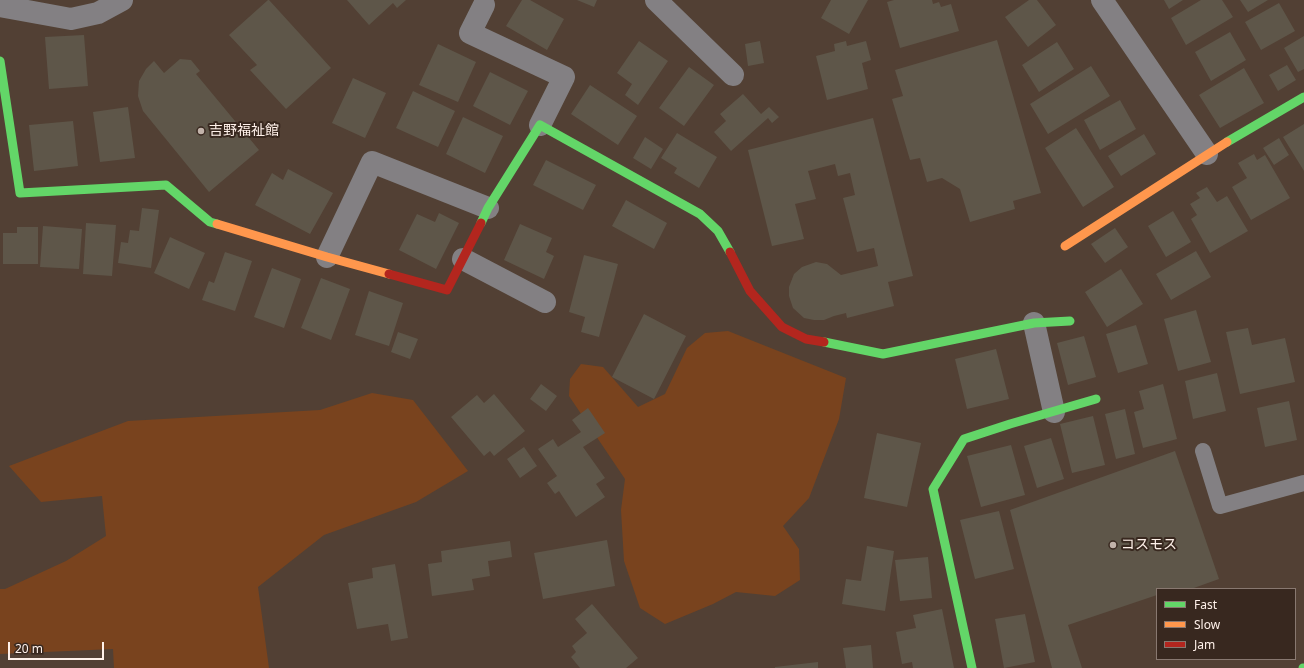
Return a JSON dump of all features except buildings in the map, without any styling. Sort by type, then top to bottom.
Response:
[{"type":"street","points":[[0,6],[71,19],[98,12],[122,0]]},
{"type":"street","points":[[656,0],[733,75]]},
{"type":"street","points":[[1102,0],[1207,154]]},
{"type":"street","points":[[0,61],[20,193],[166,186],[210,222],[327,257],[447,290],[488,208],[540,125],[564,77],[470,33],[484,5]]},
{"type":"street","points":[[1065,246],[1207,154],[1304,97]]},
{"type":"street","points":[[540,125],[700,214],[718,231],[750,291],[782,327],[806,339],[883,354],[1034,323],[1070,320]]},
{"type":"street","points":[[327,257],[372,162],[488,208]]},
{"type":"street","points":[[463,259],[545,302]]},
{"type":"street","points":[[1034,323],[1054,412]]},
{"type":"street","points":[[972,668],[933,489],[964,440],[1010,424],[1096,399]]},
{"type":"lane","points":[[1203,451],[1220,506],[1304,483]]},
{"type":"shaded area","points":[[728,331],[846,378],[839,419],[809,498],[783,526],[799,549],[800,580],[775,596],[736,592],[713,604],[665,624],[640,608],[624,561],[621,510],[625,479],[569,396],[570,379],[581,364],[603,367],[638,407],[665,394],[687,348],[705,333]]},
{"type":"shaded area","points":[[372,393],[413,400],[468,471],[416,502],[324,535],[258,587],[269,668],[114,668],[113,649],[0,654],[0,589],[5,589],[66,561],[106,536],[102,496],[41,502],[9,466],[128,421],[320,410]]},
{"type":"traffic: fast","points":[[0,61],[20,193],[166,185],[210,222],[217,224]]},
{"type":"traffic: fast","points":[[1227,142],[1304,97]]},
{"type":"traffic: fast","points":[[481,223],[488,208],[540,125],[700,214],[718,231],[730,252]]},
{"type":"traffic: fast","points":[[824,342],[883,354],[1034,323],[1070,321]]},
{"type":"traffic: fast","points":[[972,668],[933,489],[964,439],[1096,399]]},
{"type":"traffic: slow","points":[[1065,246],[1227,142]]},
{"type":"traffic: slow","points":[[217,224],[389,274]]},
{"type":"traffic: jam","points":[[389,274],[447,290],[481,223]]},
{"type":"traffic: jam","points":[[730,252],[750,291],[782,327],[806,339],[824,342]]},
{"type":"place","name":"吉野福祉館","points":[[201,131]]},
{"type":"place","name":"コスモス","points":[[1113,545]]}]
